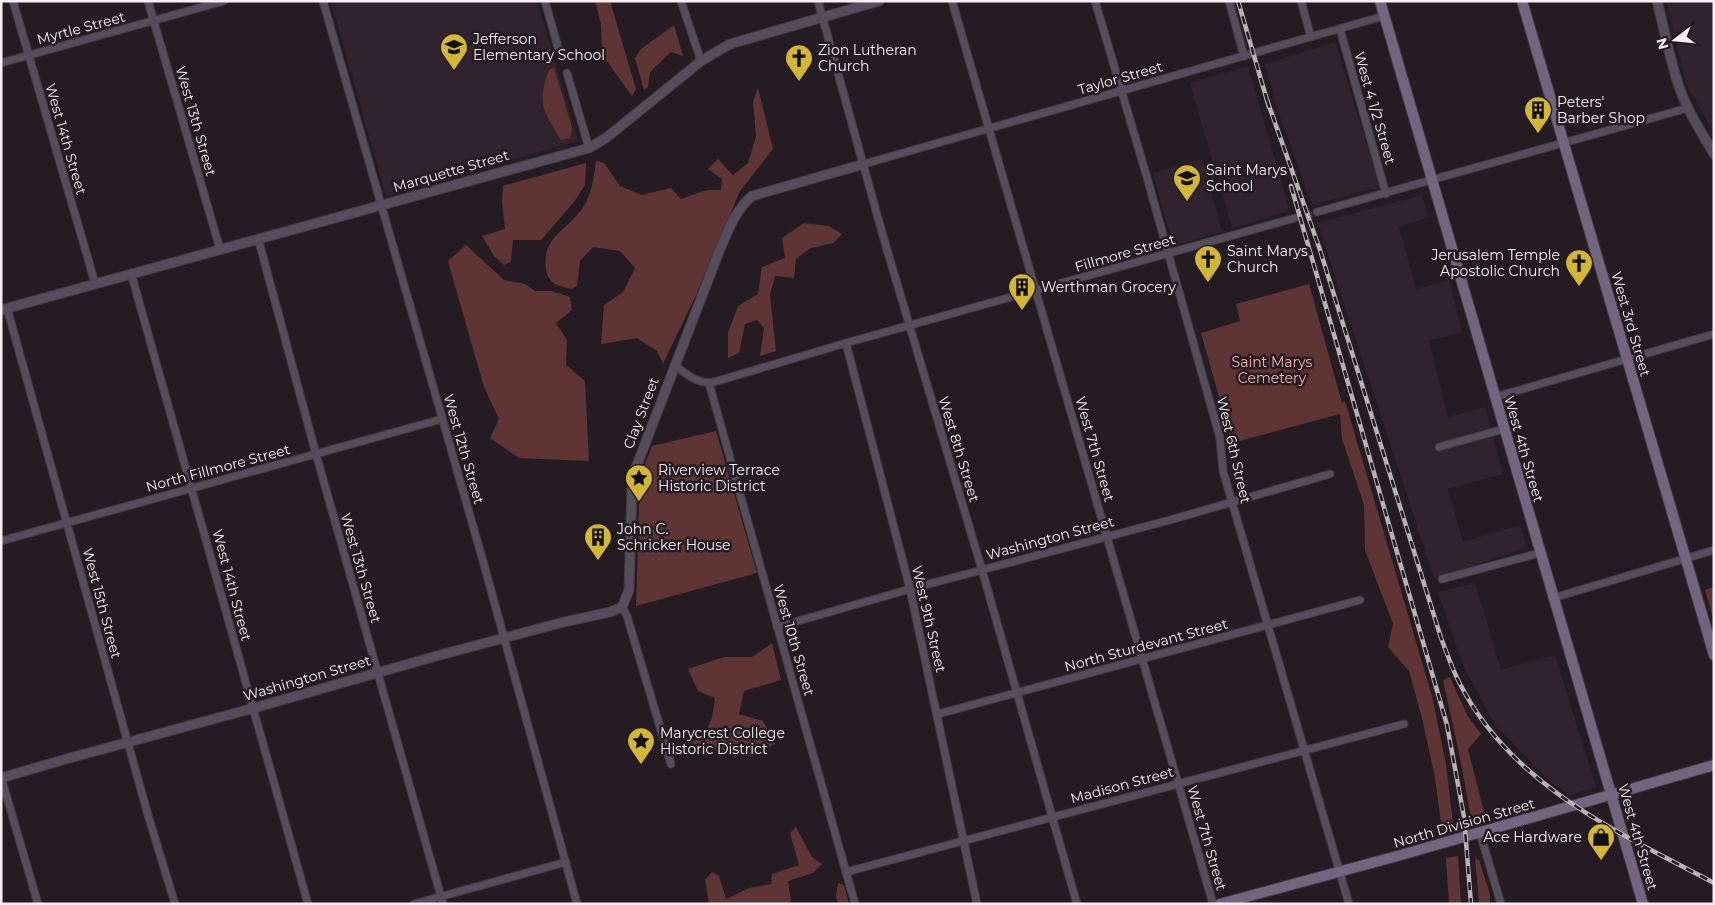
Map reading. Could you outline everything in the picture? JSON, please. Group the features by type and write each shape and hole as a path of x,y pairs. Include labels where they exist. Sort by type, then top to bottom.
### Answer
{"main road":[{"name":"West 4th Street","path":"1380,1 1643,904"},
{"name":"West 3rd Street","path":"1522,1 1714,655"},
{"name":"North Division Street","path":"1220,904 1480,833 1714,765"}],"street":[{"name":"West 14th Street","path":"13,1 95,283"},
{"name":"West 13th Street","path":"148,1 220,249"},
{"name":"Myrtle Street","path":"1,63 224,1"},
{"name":"West 12th Street","path":"324,1 577,904"},
{"path":"545,1 559,51"},
{"path":"681,1 701,62"},
{"name":"West 8th Street","path":"818,1 1077,904"},
{"name":"Marquette Street","path":"4,309 589,148 613,132 701,62 730,44 879,1"},
{"name":"West 7th Street","path":"952,1 1213,904"},
{"name":"West 6th Street","path":"1095,1 1220,438 1223,471 1349,904"},
{"path":"1229,1 1244,56"},
{"path":"1301,1 1311,37"},
{"path":"1657,1 1675,75 1688,108 1714,154"},
{"name":"Taylor Street","path":"864,164 1384,16"},
{"name":"West 4 1/2 Street","path":"1340,29 1386,194"},
{"path":"566,73 589,148"},
{"path":"1317,212 1688,108"},
{"name":"Clay Street","path":"622,607 629,590 632,489 635,470 720,249 737,214 752,196 864,164"},
{"name":"Fillmore Street","path":"846,343 1296,218"},
{"name":"West 13th Street","path":"258,238 316,454 442,900"},
{"name":"West 14th Street","path":"132,273 308,904"},
{"name":"West 15th Street","path":"4,309 175,904"},
{"path":"1495,397 1714,334"},
{"path":"674,365 698,381 709,383 846,343"},
{"name":"West 9th Street","path":"846,343 910,589 977,904"},
{"name":"West 10th Street","path":"709,383 855,904"},
{"name":"North Fillmore Street","path":"1,540 193,489 442,419"},
{"path":"1439,447 1504,429"},
{"name":"Washington Street","path":"777,626 1107,537 1330,474"},
{"path":"1553,598 1714,550"},
{"path":"1442,579 1540,553"},
{"name":"North Sturdevant Street","path":"938,714 1360,600"},
{"path":"622,607 627,616 671,764"},
{"name":"Washington Street","path":"1,778 378,672 503,638 610,612 622,607"},
{"name":"Madison Street","path":"846,872 1303,749 1404,724"},
{"path":"1,778 38,904"},
{"path":"1480,833 1501,904"},
{"path":"414,904 442,900 566,862"}],"shaded area":[{"name":"Jefferson Elementary School","path":"331,1 537,1 578,141 386,196"},
{"path":"1666,1 1714,1 1714,133 1686,83"},
{"path":"1335,42 1380,187 1312,205 1277,108 1265,64"},
{"path":"1248,66 1290,211 1232,228 1190,83"},
{"name":"Saint Marys School","path":"1202,159 1222,232 1173,246 1153,173"},
{"path":"1422,195 1428,217 1399,227 1416,289 1449,280 1462,332 1429,341 1448,417 1485,407 1503,474 1448,489 1463,542 1520,525 1527,548 1434,578 1318,223"},
{"path":"1475,583 1501,670 1555,655 1596,787 1570,795 1550,782 1496,726 1464,668 1438,592"}],"green space":[{"path":"595,1 610,1 636,89 632,96 602,54 601,24"},
{"path":"674,25 683,56 671,52 650,72 648,87 644,90 635,58 641,49"},
{"path":"554,68 572,127 570,138 561,140 546,114 543,99 543,91 549,70"},
{"path":"758,88 773,149 740,191 696,295 663,364 657,351 637,338 601,344 604,305 623,292 635,268 620,251 593,247 580,261 577,286 572,289 552,282 546,270 548,249 552,241 578,215 587,201 596,161 604,163 620,186 642,195 671,188 681,199 707,190 721,190 722,179 708,169 718,159 733,175 748,163 756,137 753,102"},
{"path":"586,163 585,185 574,202 541,240 513,240 511,262 504,265 494,256 482,236 505,229 502,202 503,186"},
{"path":"804,223 829,226 842,234 833,243 811,248 796,259 794,278 775,276 770,295 776,351 760,356 764,328 757,320 745,324 739,353 728,358 728,333 738,306 758,294 762,267 785,258 782,238"},
{"path":"466,245 504,280 525,284 535,291 551,291 570,297 572,310 556,323 567,340 566,365 585,381 589,461 519,458 490,438 499,419 484,387 448,261"},
{"name":"Saint Marys Cemetery","path":"1309,284 1342,403 1345,401 1432,696 1446,764 1453,824 1442,831 1435,778 1422,718 1409,671 1388,647 1393,624 1365,550 1364,505 1342,439 1340,414 1232,443 1201,333 1240,321 1236,304"},
{"path":"716,431 757,573 636,606 640,477 652,446"},
{"path":"1714,587 1714,621 1705,590"},
{"path":"772,643 781,680 744,691 739,714 763,721 775,744 752,757 689,744 704,735 712,718 715,698 698,691 688,669 724,657 752,657"},
{"path":"1450,677 1467,715 1481,734 1468,749 1485,816 1472,823 1443,680"},
{"path":"796,827 812,857 822,864 813,873 788,881 791,901 789,904 709,904 705,880 712,872 719,876 726,899 749,888 771,884 772,874 799,865 790,833"},
{"path":"1458,856 1461,904 1449,904 1446,858"},
{"path":"1475,858 1479,860 1490,894 1490,904 1479,904"},
{"path":"838,883 844,885 849,904 838,904 836,896"}],"tunnel":[{"path":"1295,218 1317,212"}],"railway":[{"path":"1238,1 1269,107"},
{"path":"1267,100 1320,250 1441,638 1460,684 1482,720 1508,751 1538,778 1570,803 1605,825 1714,883"},
{"path":"1291,186 1447,725 1464,817 1471,904"}],"place":[{"name":"Jefferson Elementary School","path":"454,71"},
{"name":"Zion Lutheran Church","path":"799,82"},
{"name":"Peters' Barber Shop","path":"1538,134"},
{"name":"Saint Marys School","path":"1187,202"},
{"name":"Saint Marys Church","path":"1208,283"},
{"name":"Jerusalem Temple Apostolic Church","path":"1579,287"},
{"name":"Werthman Grocery","path":"1022,311"},
{"name":"Riverview Terrace Historic District","path":"639,502"},
{"name":"John C. Schricker House","path":"598,561"},
{"name":"Marycrest College Historic District","path":"641,765"},
{"name":"Ace Hardware","path":"1601,861"}]}
